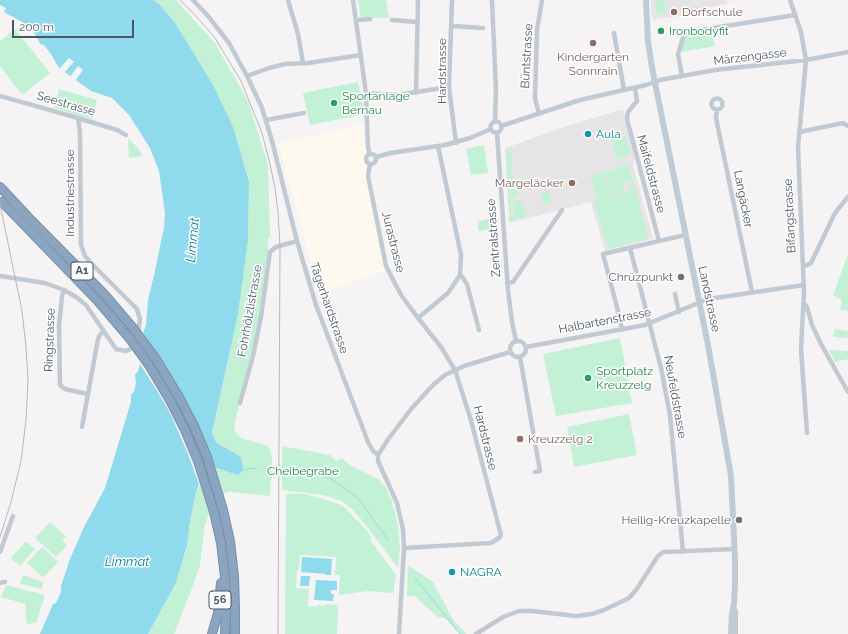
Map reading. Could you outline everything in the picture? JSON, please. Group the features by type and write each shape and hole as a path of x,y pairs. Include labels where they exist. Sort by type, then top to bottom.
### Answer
{"highway":[{"name":"A1","path":"0,187 24,214 104,294 133,328 159,364 179,397 196,431 211,470 224,515 232,553 235,597 234,634"},
{"name":"A1","path":"2,202 98,300 134,341 176,411 194,450 217,522 224,564 226,597 225,634"},
{"name":"56","path":"212,634 219,608 224,564"}],"main road":[{"name":"Landstrasse","path":"646,0 648,42 654,82 699,302 722,420 731,476 735,549 734,604 731,634"},
{"name":"Landstrasse","path":"734,604 736,614 735,634"}],"street":[{"name":"Tägerhardstrasse","path":"193,0 220,31 239,59 266,120 297,241 316,306 368,442 373,451 378,455 378,461 400,513 404,548 399,634"},
{"path":"288,0 298,34 303,63"},
{"path":"354,0 366,93 368,148 370,154 373,154 376,157 391,153 456,143 491,130 497,133 500,131 502,126 539,113 580,100 635,88 654,82"},
{"path":"416,93 418,0"},
{"name":"Hardstrasse","path":"452,0 450,87 456,143"},
{"path":"491,130 491,125 495,122 496,90 492,0"},
{"name":"Büntstrasse","path":"539,113 534,99 537,30 542,0"},
{"name":"Bifangstrasse","path":"790,0 804,44 806,60 799,132 798,164 804,285 801,349 807,433"},
{"path":"682,76 678,54 683,38 688,32 795,15"},
{"path":"357,20 370,19"},
{"path":"392,20 417,22"},
{"path":"452,26 483,28"},
{"path":"614,32 624,90"},
{"name":"Märzengasse","path":"654,82 715,70 806,60 848,52"},
{"path":"247,76 276,66 361,54"},
{"path":"366,93 397,95 450,87"},
{"name":"Maifeldstrasse","path":"635,88 637,101 628,112 627,118 659,241"},
{"name":"Seestrasse","path":"0,96 117,130 126,135"},
{"name":"Langäcker","path":"717,110 716,118 752,292"},
{"path":"266,120 304,113"},
{"name":"Industriestrasse","path":"78,118 80,132 81,245 85,256 90,262 137,309 140,319 134,341"},
{"path":"495,122 502,126"},
{"path":"799,132 843,123 848,126"},
{"name":"Zentralstrasse","path":"497,133 507,282 516,341"},
{"path":"418,318 448,293 460,275 461,255 438,146"},
{"path":"370,154 366,159 370,164 375,163 376,157"},
{"name":"Jurastrasse","path":"370,164 368,176 386,266 400,294 418,318"},
{"path":"803,266 811,263 835,213 848,197"},
{"path":"507,282 513,282 515,280 562,210"},
{"path":"622,330 603,254 685,235"},
{"name":"Fohrhölzlistrasse","path":"240,403 258,332 270,252 273,248 297,241"},
{"name":"Neufeldstrasse","path":"630,248 662,368 670,415 683,552"},
{"path":"460,275 467,284 479,330"},
{"path":"0,276 45,283 64,290 76,296 86,305 113,346 119,350 128,350 134,341"},
{"name":"Halbartenstrasse","path":"526,347 650,324 708,299 804,285"},
{"name":"Ringstrasse","path":"64,290 59,322 60,385 65,389 88,394"},
{"path":"675,294 679,312"},
{"path":"804,304 807,307 812,325 821,344 848,392"},
{"name":"Hardstrasse","path":"404,548 491,543 501,535 470,417 455,370 451,361 418,318"},
{"path":"82,427 99,336 104,331"},
{"path":"516,341 521,342 526,347 525,352 520,357 514,356 510,352 510,345 516,341"},
{"path":"378,455 403,418 419,399 447,374 510,352"},
{"path":"520,357 540,471 535,472"},
{"path":"0,552 13,516"},
{"path":"476,634 503,617 519,611 537,611 576,616 592,614 604,610 629,598 636,590 645,574 663,552 735,549"}],"shaded area":[{"name":"Dorfschule","path":"651,0 727,0 728,4 698,9 695,14 653,20 651,14"},
{"name":"Margeläcker","path":"623,109 635,158 633,165 653,239 605,251 591,202 509,223 505,148 564,127"},
{"path":"363,124 385,271 320,294 278,144"}],"green space":[{"path":"153,0 176,0 215,43 248,101 268,165 270,238 268,238 268,256 265,282 257,331 234,430 244,439 266,445 269,448 272,457 270,496 227,492 216,497 205,524 200,565 174,634 148,634 176,583 187,545 196,492 204,468 241,457 217,443 212,433 238,314 248,241 249,182 158,3"},
{"path":"358,0 386,0 389,18 361,18"},
{"path":"655,0 664,0 666,13 657,15"},
{"path":"15,29 50,73 22,95 0,66 0,41"},
{"path":"711,30 715,46 681,52 683,43 689,34"},
{"name":"Sportanlage Bernau","path":"358,82 365,114 310,125 303,93"},
{"path":"59,89 97,100 92,119 54,108"},
{"path":"625,136 630,155 617,159 611,139"},
{"path":"128,138 138,148 143,156 129,158"},
{"path":"484,145 488,173 471,175 466,149"},
{"path":"512,152 511,172 518,197 510,199 513,220 510,221 506,154"},
{"path":"629,165 648,238 608,249 594,200 632,190 630,181 608,187 603,172"},
{"path":"602,172 609,195 597,199 590,176"},
{"path":"622,184 624,191 610,195 607,188"},
{"path":"548,191 552,203 544,205 541,193"},
{"path":"520,200 528,216 514,220 513,202"},
{"path":"492,218 494,229 478,231 478,221"},
{"path":"848,254 848,311 840,310 842,300 833,295"},
{"path":"835,329 848,331 848,338 833,337"},
{"name":"Sportplatz Kreuzzelg","path":"620,338 632,403 556,416 543,354"},
{"path":"829,350 848,351 848,359 835,362"},
{"name":"Sportplatz Kreuzzelg","path":"629,414 637,455 574,467 567,427"},
{"name":"Cheibegrabe","path":"282,446 330,455 336,461 342,458 350,465 380,480 382,485 384,484 391,499 398,524 400,549 398,568 361,519 351,508 341,501 324,495 282,490"},
{"path":"286,494 304,494 339,504 344,507 367,531 372,538 370,540 396,575 393,593 368,591 339,595 340,575 335,575 336,557 300,555 296,588 309,589 308,606 326,606 326,604 338,605 337,634 285,634"},
{"path":"50,522 66,537 62,541 67,545 56,557 35,538"},
{"path":"26,541 35,549 20,566 11,558"},
{"path":"42,547 58,562 43,578 27,563"},
{"path":"408,565 433,582 452,618 466,634 460,634 445,618 438,617 414,596 407,596"},
{"path":"23,575 43,582 42,589 20,584"},
{"path":"6,585 45,595 36,623 27,624 25,610 26,604 1,597"}],"water":[{"name":"Limmat","path":"0,0 153,0 158,3 175,23 213,85 233,127 249,182 248,241 238,314 212,433 217,443 241,457 243,470 238,475 210,466 204,469 196,492 187,545 176,583 148,634 40,634 53,604 56,603 61,592 61,586 70,559 83,529 105,488 131,402 131,394 134,392 136,383 135,375 140,364 139,358 143,333 146,325 148,300 164,227 165,213 159,171 150,148 129,115 112,98 91,91 59,68 51,54 43,44 41,45 31,27 4,12 6,8 0,5"},
{"path":"302,557 332,559 331,575 301,572"},
{"path":"301,576 310,576 309,586 300,586"},
{"path":"316,580 337,581 337,590 331,590 331,594 334,594 333,601 314,600"}],"pier":[{"path":"69,58 74,62 64,73 59,69"},
{"path":"78,66 83,70 75,81 70,77"},
{"path":"142,331 164,363 185,399 216,468 205,470 200,487 171,415 137,359"}],"waterway":[{"path":"243,470 256,468"},
{"path":"300,471 330,478 358,498 388,540"},
{"path":"415,578 460,634"}],"railway":[{"path":"180,0 215,38 241,81 262,133 275,188 280,246 278,634"},
{"path":"0,204 22,311 28,380 26,420 21,461 11,502 0,537"}],"place":[{"name":"Dorfschule","path":"674,12"},
{"name":"Ironbodyfit","path":"661,31"},
{"name":"Kindergarten Sonnrain","path":"593,43"},
{"name":"Sportanlage Bernau","path":"334,103"},
{"name":"Aula","path":"588,134"},
{"name":"Margeläcker","path":"572,183"},
{"name":"Chrüzpunkt","path":"681,277"},
{"name":"Sportplatz Kreuzzelg","path":"588,378"},
{"name":"Kreuzzelg 2","path":"520,439"},
{"name":"Heilig-Kreuzkapelle","path":"739,520"},
{"name":"NAGRA","path":"452,572"}]}
